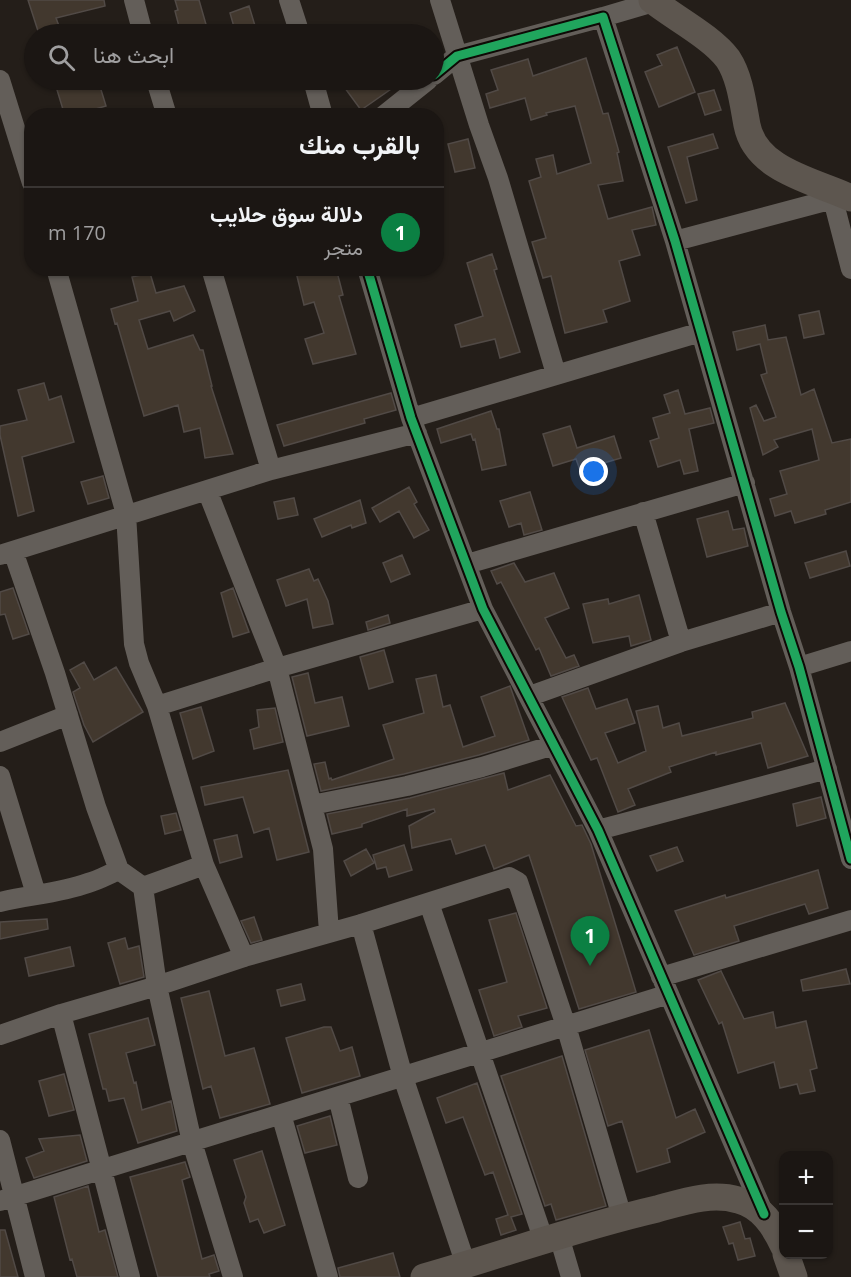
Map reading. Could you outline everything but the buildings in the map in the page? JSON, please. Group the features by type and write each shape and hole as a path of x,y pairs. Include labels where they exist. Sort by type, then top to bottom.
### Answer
{"street":[{"path":"134,0 140,24"},
{"path":"289,0 297,24"},
{"path":"440,0 498,178 556,374"},
{"path":"444,67 457,56 653,1 710,42 728,59 736,78 749,133 761,154 803,179 838,195"},
{"path":"603,16 675,241 781,612 799,667 851,859"},
{"path":"0,80 24,159"},
{"path":"159,90 165,108"},
{"path":"316,90 320,108"},
{"path":"393,108 416,90"},
{"path":"675,241 838,195"},
{"path":"838,195 851,269"},
{"path":"58,276 126,514 134,644 139,663 157,706 204,865 244,957"},
{"path":"213,276 271,471"},
{"path":"369,276 414,425 483,609 598,830 764,1214"},
{"path":"234,1277 192,1142 158,986 143,887 119,870 96,807 68,715 7,553 414,425 556,374 701,332"},
{"path":"467,564 745,483"},
{"path":"207,490 277,668 323,849 329,932"},
{"path":"643,512 681,642"},
{"path":"157,706 277,668 483,609"},
{"path":"530,696 681,642 781,612"},
{"path":"799,667 851,651"},
{"path":"0,742 68,715"},
{"path":"312,805 407,786 482,767 554,745"},
{"path":"598,830 827,769"},
{"path":"0,776 36,894"},
{"path":"143,887 204,865"},
{"path":"0,902 56,892 89,883 119,870"},
{"path":"0,1035 244,957 361,924 509,877 518,882 566,1026 622,1217"},
{"path":"429,903 480,1053 551,1238 571,1277"},
{"path":"7,1200 566,1026 665,985 851,920"},
{"path":"361,924 403,1077 466,1265"},
{"path":"61,1014 130,1277"},
{"path":"338,1097 358,1178"},
{"path":"281,1114 327,1277"},
{"path":"0,1140 7,1200 35,1277"},
{"path":"424,1277 622,1217 700,1199 720,1197 749,1203 773,1224 779,1238"},
{"path":"788,1259 794,1277"}],"cycle path":[{"path":"444,67 457,56 603,17 675,241 781,612 799,667 851,859"},
{"path":"369,276 411,418 483,609 598,830 764,1214"}],"place":[{"name":"دلالة سوق حلايب","path":"590,966"}]}
